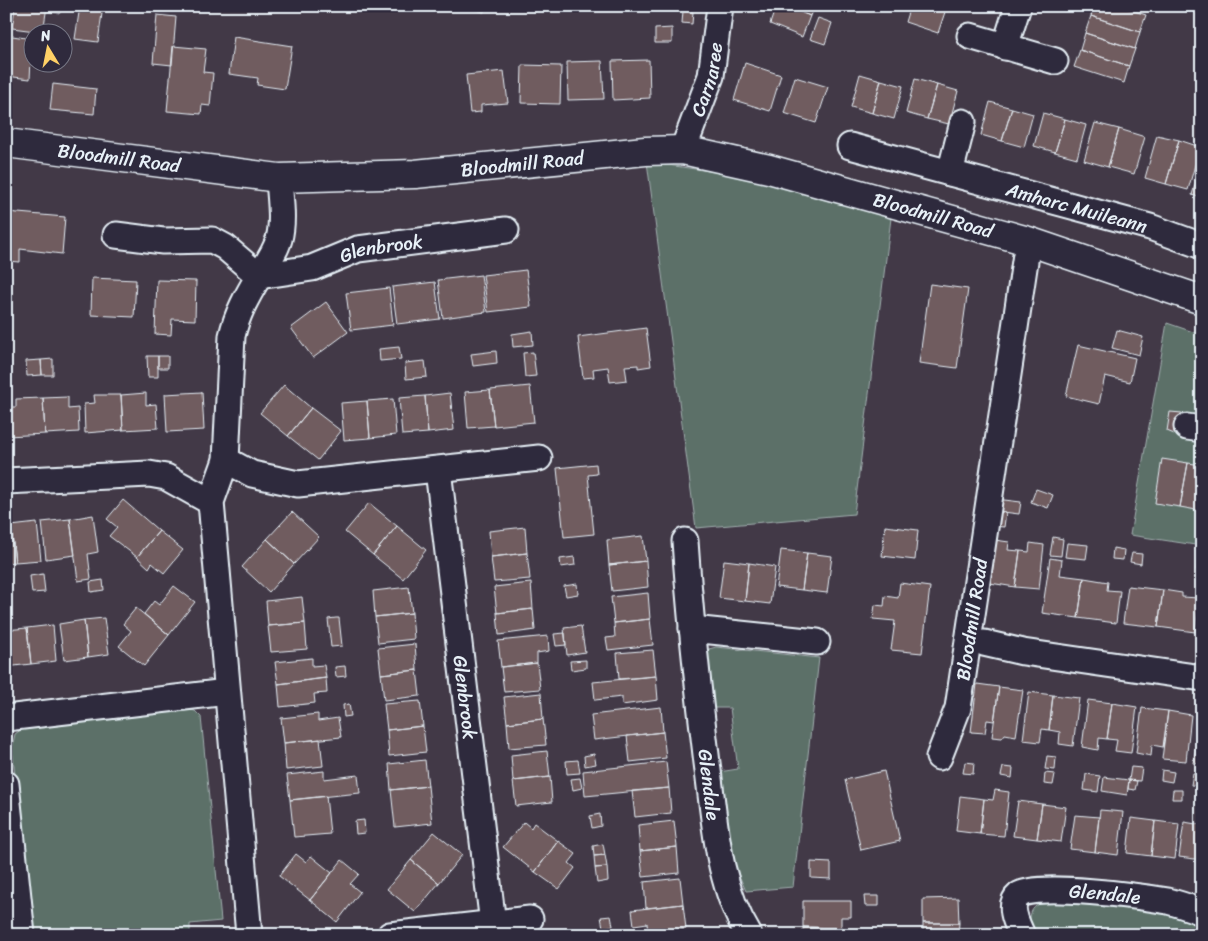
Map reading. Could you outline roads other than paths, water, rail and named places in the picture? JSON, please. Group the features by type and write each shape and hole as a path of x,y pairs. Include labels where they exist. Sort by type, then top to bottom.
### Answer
{"street":[{"name":"Carnaree","path":"684,150 710,76 720,6"},
{"path":"1005,46 1018,6"},
{"path":"970,36 1055,61"},
{"path":"950,173 963,122"},
{"name":"Bloodmill Road","path":"6,143 279,178 415,174 645,151 684,150 769,169 1028,241 1202,300"},
{"name":"Amharc Muileann","path":"850,146 1150,227 1202,246"},
{"path":"249,935 211,502 226,460 232,336 236,317 273,254 279,239 281,219 279,178"},
{"name":"Glenbrook","path":"259,276 312,268 358,249 506,230"},
{"path":"116,235 163,241 212,240 225,247 259,276"},
{"name":"Bloodmill Road","path":"939,757 958,708 1028,241"},
{"path":"226,460 252,474 298,484 539,458"},
{"name":"Glenbrook","path":"438,470 493,924"},
{"path":"6,481 149,474 178,482 211,502"},
{"name":"Glendale","path":"685,541 692,629 716,835 735,909 749,935"},
{"path":"692,629 816,642"},
{"path":"984,643 1023,652 1202,678"},
{"path":"6,718 227,692"},
{"path":"6,784 22,935"},
{"name":"Glendale","path":"1022,935 1014,916 1014,904 1019,896 1036,890 1086,892 1161,900 1202,912"},
{"path":"390,935 530,919"}]}
